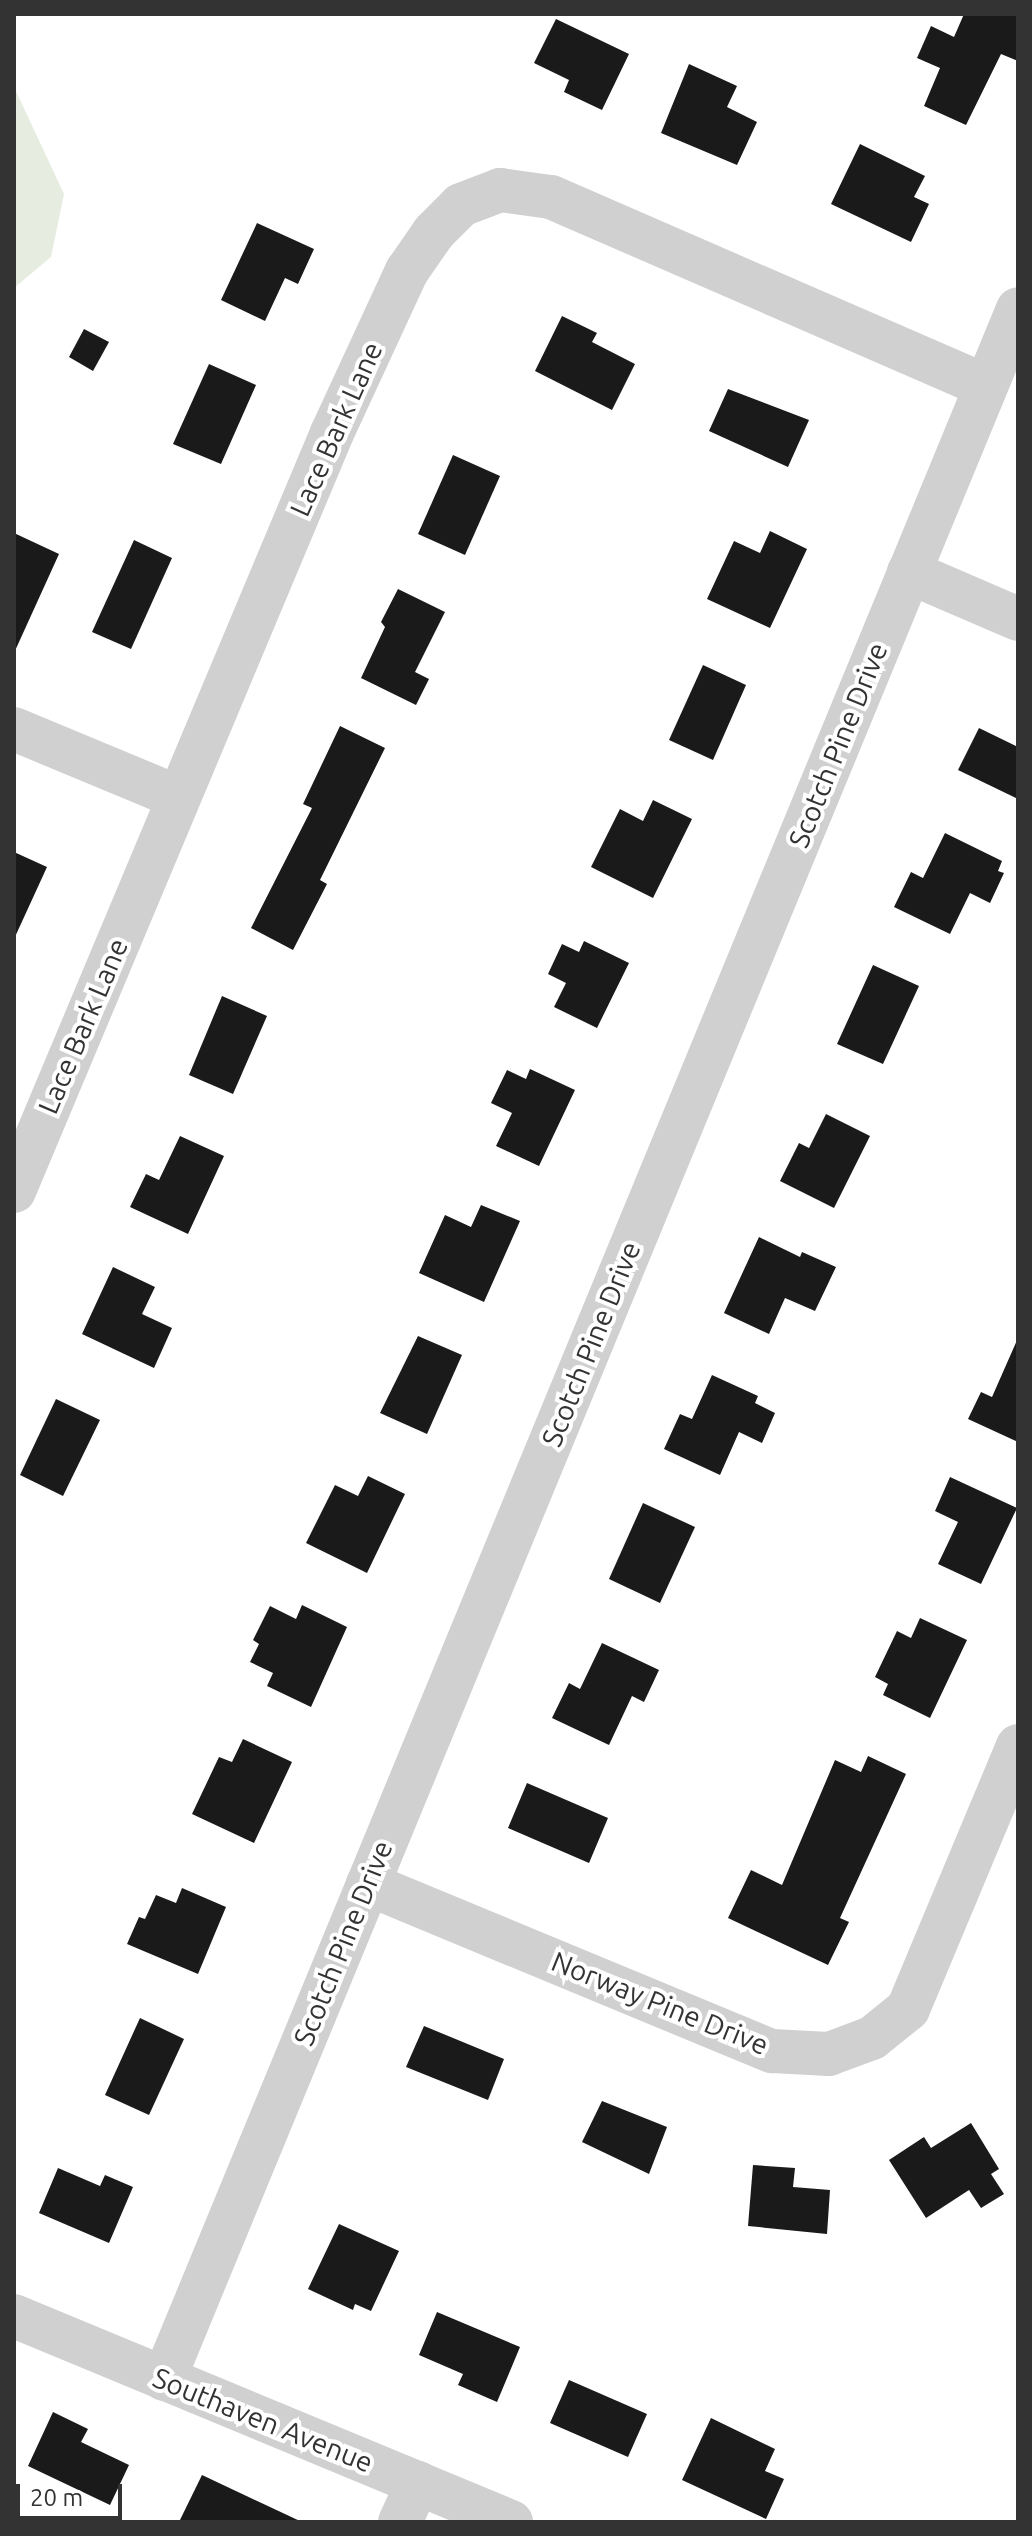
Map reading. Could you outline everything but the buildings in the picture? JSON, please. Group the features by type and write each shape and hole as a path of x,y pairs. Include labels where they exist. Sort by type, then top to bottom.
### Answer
{"street":[{"name":"Lace Bark Lane","path":"14,1191 332,433 407,271 434,232 461,205 500,190 551,197 986,386"},
{"name":"Scotch Pine Drive","path":"164,2379 1018,309"},
{"path":"909,572 1018,619"},
{"path":"14,729 177,797"},
{"name":"Norway Pine Drive","path":"368,1884 772,2051 829,2054 872,2038 908,2009 1018,1746"},
{"name":"Southaven Avenue","path":"14,2316 164,2379 409,2503 511,2522"}],"shaded area":[{"path":"14,87 64,194 51,257 14,288"}]}
